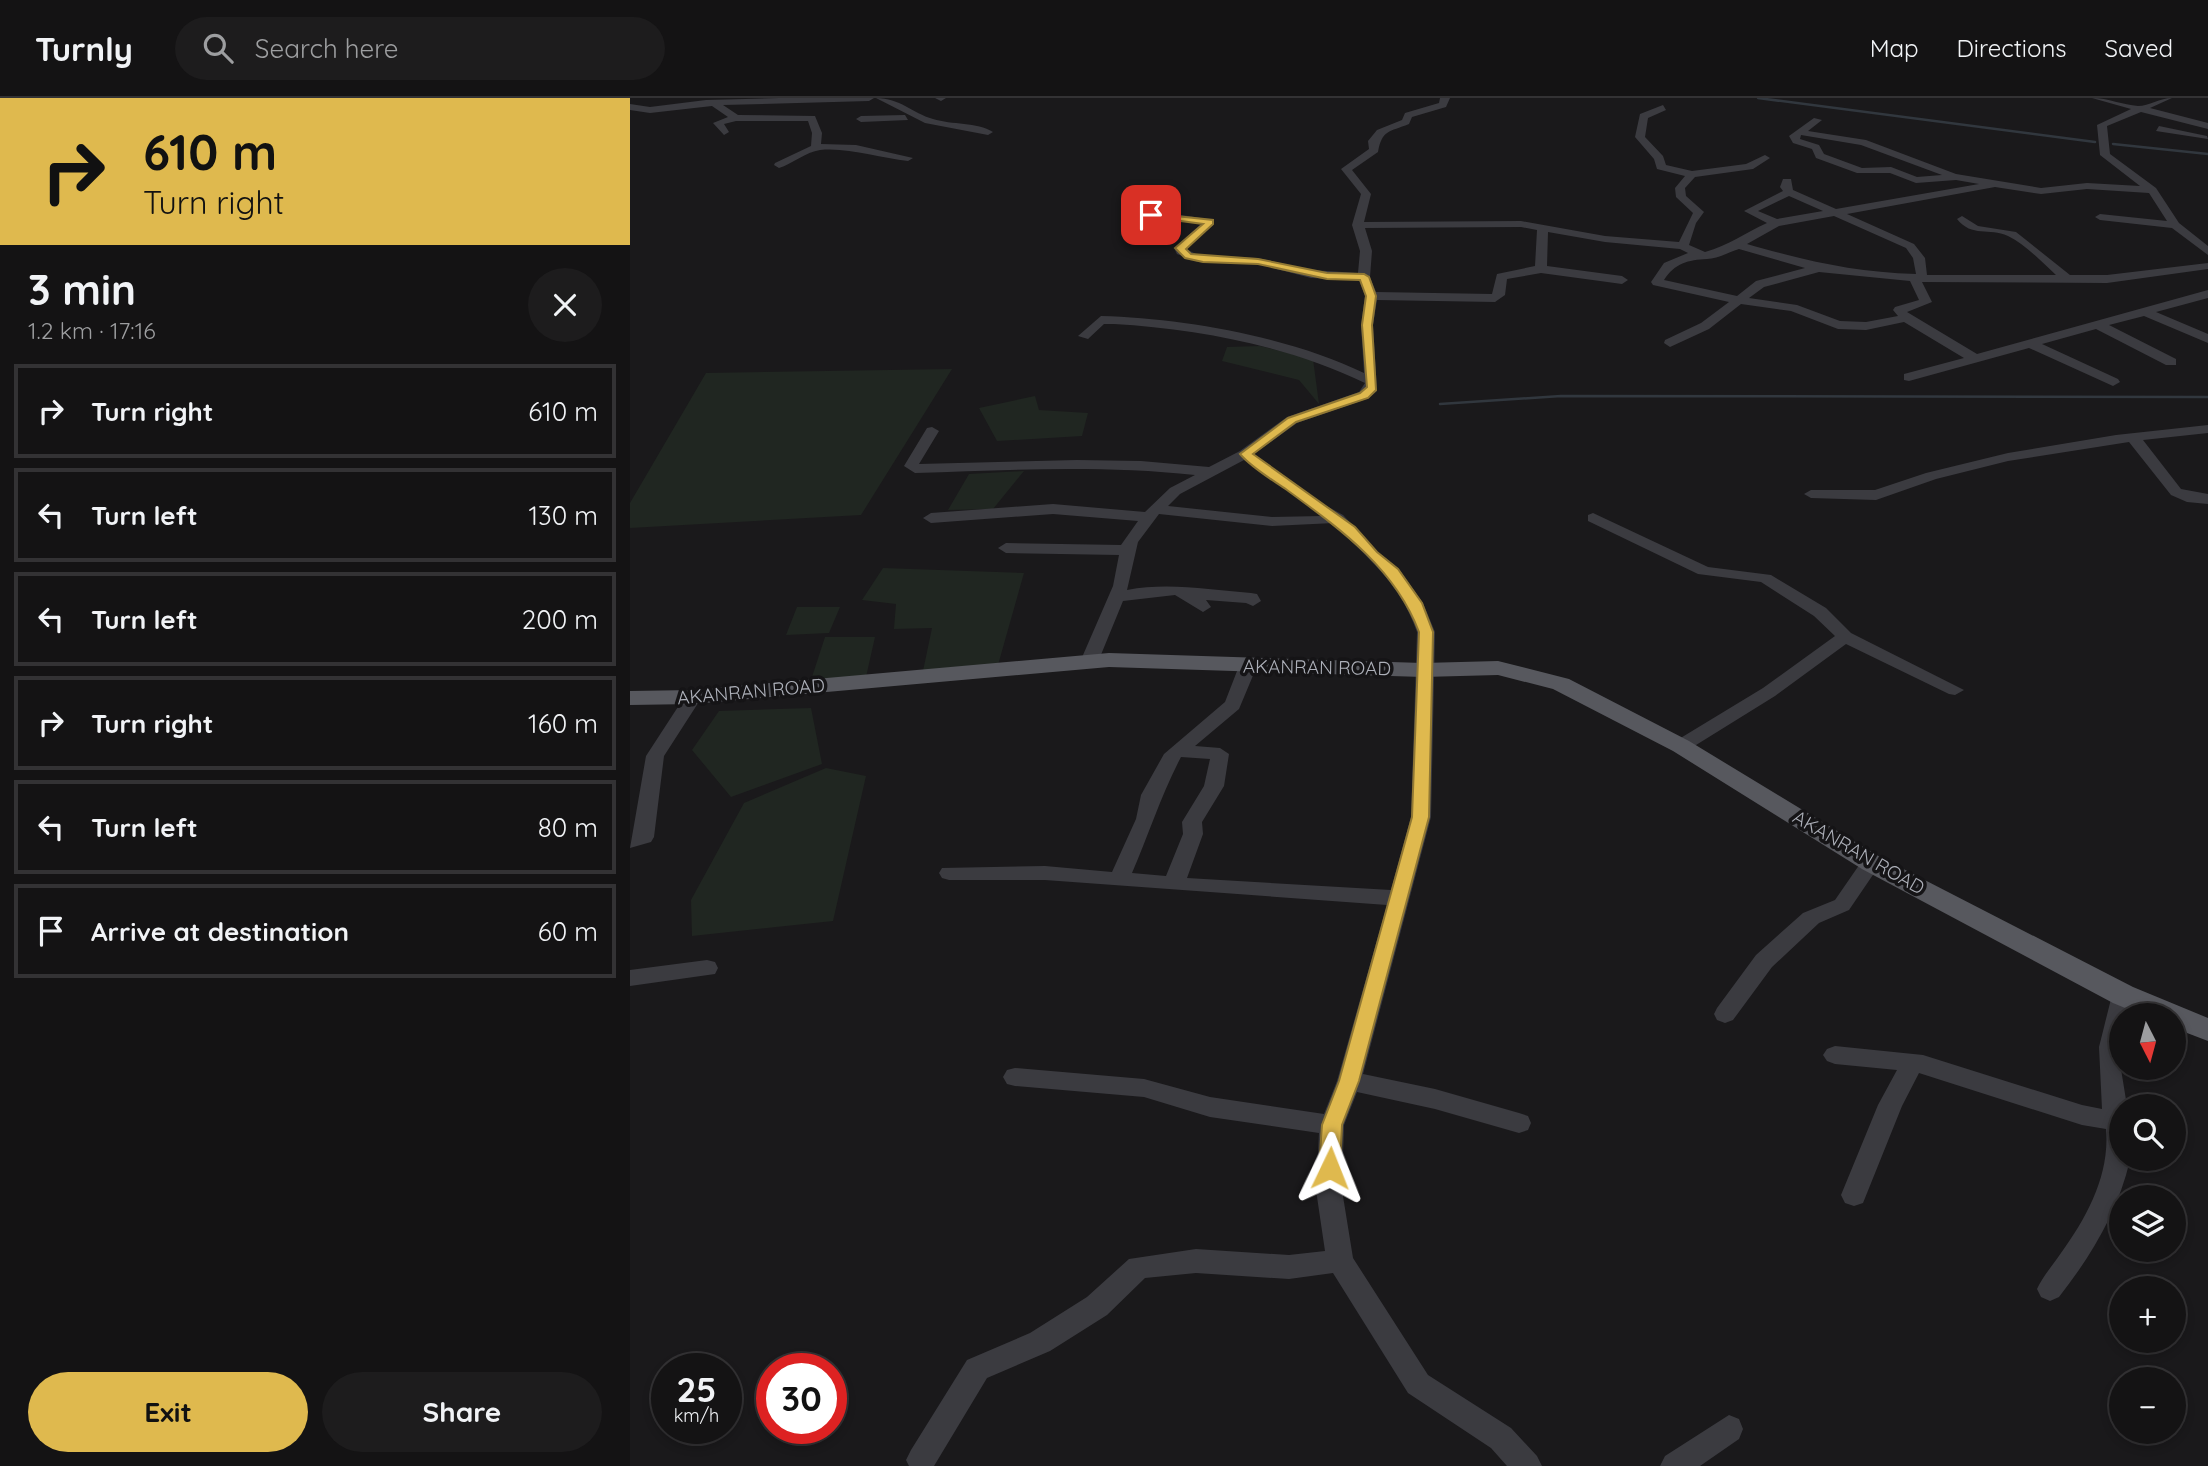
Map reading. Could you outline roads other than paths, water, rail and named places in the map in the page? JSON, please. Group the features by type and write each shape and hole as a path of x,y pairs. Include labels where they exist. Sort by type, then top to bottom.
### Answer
{"main road":[{"name":"AKANRAN ROAD","path":"630,698 693,696 1089,662 1423,670 1497,668 1561,684 1681,746 1871,863 2142,1003"},
{"name":"AKANRAN ROAD","path":"2186,1021 2208,1030"}],"street":[{"path":"630,107 650,110 714,103 869,98"},
{"path":"881,98 928,121 988,132"},
{"path":"1089,662 1116,597 1130,542 1151,513 1175,491 1245,454 1292,420 1364,395 1372,388 1367,325 1371,296 1364,277 1366,251 1358,225 1366,194 1346,169 1374,150 1373,141 1380,132 1401,125 1408,116 1443,105 1445,98"},
{"path":"2097,98 2208,126"},
{"path":"2167,98 2102,125 2102,148 2112,161 2152,190 2175,225 2208,252"},
{"path":"714,103 736,118"},
{"path":"1663,108 1643,117 1642,142 1654,151 1661,167 1692,174 1749,167 1765,158"},
{"path":"891,126 918,114"},
{"path":"724,132 718,123 736,118 812,118 817,133 816,147"},
{"path":"860,119 905,118"},
{"path":"757,119 773,131"},
{"path":"1817,120 1794,136 1796,141 1819,149 1819,156 1861,171 1891,170 1916,180 1956,177"},
{"path":"2159,129 2208,139"},
{"path":"1800,132 1863,142 1956,177 2041,191 2081,186 2152,190"},
{"path":"779,165 797,162 816,147 856,148 866,153 908,158"},
{"path":"1683,246 1691,222 1699,212 1681,197 1680,188 1692,174"},
{"path":"1906,318 1853,327 1838,325 1793,308 1738,300 1657,282 1668,265 1697,254 1710,255 1739,245 1752,234 1776,223 1840,214 1999,184"},
{"path":"1776,223 1749,211 1788,186 1840,214 1910,246 1919,258 1918,278 1927,299 1899,310 1906,318 1976,359"},
{"path":"1165,195 1148,208 1151,215 1210,222 1180,248 1188,256 1258,261 1327,276 1364,277"},
{"path":"2099,217 2175,225"},
{"path":"1962,219 1968,226 1979,231 2011,233 2034,249 2067,279"},
{"path":"1358,225 1521,224 1543,230 1683,246 1697,254"},
{"path":"1541,269 1543,230"},
{"path":"1739,245 1817,268 1851,274 1918,278 2107,279 2208,266"},
{"path":"1670,342 1705,326 1760,284 1817,268"},
{"path":"1371,296 1495,298 1499,295 1501,276 1541,269 1622,280"},
{"path":"1909,377 2208,293"},
{"path":"2143,310 2208,340"},
{"path":"1084,337 1101,320 1190,330 1283,345 1341,365 1371,381"},
{"path":"2096,324 2171,362"},
{"path":"2032,344 2113,382"},
{"path":"1811,494 1876,495 1931,476 2008,457 2133,437 2208,429"},
{"path":"932,431 911,467 915,470 1077,464 1142,465 1211,472"},
{"path":"2133,437 2176,492 2187,498 2208,499"},
{"path":"1245,454 1309,502 1338,518 1372,555 1393,572 1415,603 1426,632 1420,817 1349,1081 1332,1125 1329,1190 1340,1261 1418,1384 1502,1438 1527,1466"},
{"path":"931,518 1053,509 1285,522 1338,518"},
{"path":"1593,518 1704,571 1765,578 1820,612 1845,637 1955,690"},
{"path":"1006,548 1128,550"},
{"path":"1116,597 1182,589 1199,601 1251,598 1253,601"},
{"path":"1681,746 1769,692 1845,637"},
{"path":"1119,879 1146,819 1151,795 1177,750 1233,705 1248,666"},
{"path":"630,841 644,837 656,756 693,696"},
{"path":"1172,884 1181,870 1193,834 1192,822 1214,786 1220,754 1177,750"},
{"path":"1725,1014 1764,961 1811,918 1842,905 1871,863"},
{"path":"949,873 1045,873 1398,898"},
{"path":"630,978 707,968"},
{"path":"2113,1094 2110,1078 2111,1030 2123,995"},
{"path":"1835,1055 1923,1064 2082,1115 2106,1119 2109,1117"},
{"path":"1854,1195 1889,1105 1912,1064"},
{"path":"1015,1077 1144,1088 1210,1107 1332,1125"},
{"path":"1349,1081 1435,1099 1520,1123"},
{"path":"2050,1289 2076,1257 2114,1171"},
{"path":"921,1460 977,1369 1040,1342 1097,1306 1138,1266 1196,1261 1289,1267 1340,1261"},
{"path":"1675,1466 1730,1429"}],"waterway":[{"path":"1758,98 2095,142"},
{"path":"2113,144 2208,154"},
{"path":"1440,404 1561,396 2208,397"}]}
